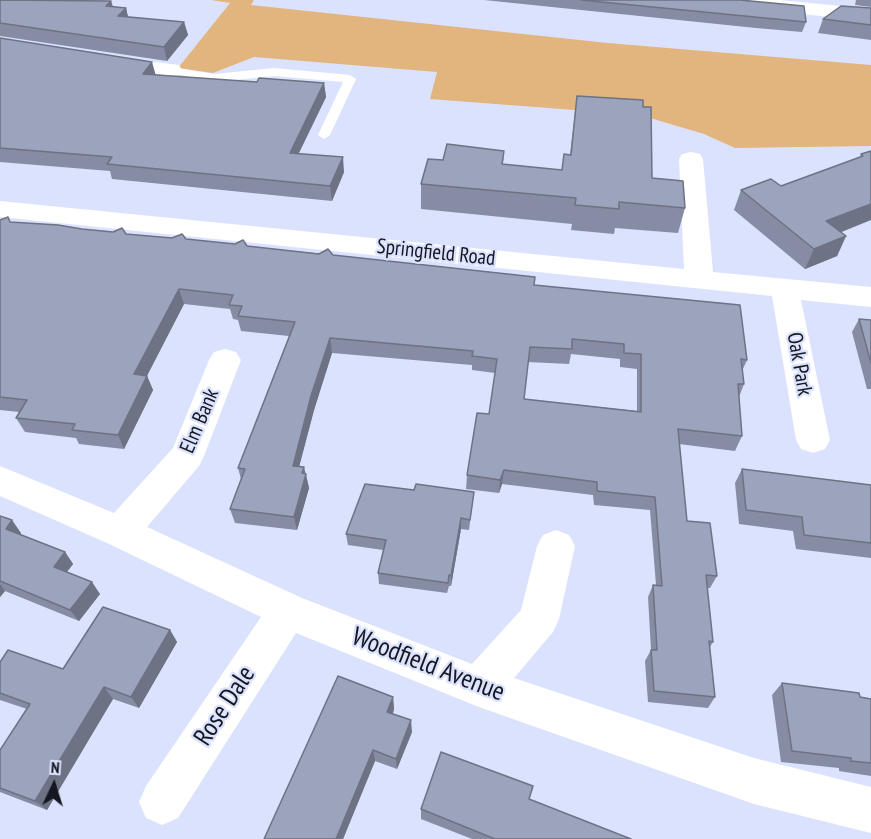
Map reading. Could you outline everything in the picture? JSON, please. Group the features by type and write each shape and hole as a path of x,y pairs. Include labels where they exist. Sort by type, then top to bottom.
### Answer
{"street":[{"path":"721,0 871,15"},
{"path":"83,58 171,70"},
{"path":"691,159 699,279"},
{"name":"Springfield Road","path":"0,209 871,297"},
{"name":"Oak Park","path":"785,289 813,440"},
{"name":"Elm Bank","path":"120,532 187,456 225,360"},
{"name":"Woodfield Avenue","path":"0,480 120,532 288,611 478,687 754,781 871,810"},
{"path":"478,687 539,620 556,546"},
{"name":"Rose Dale","path":"162,802 288,611"}],"lane":[{"path":"171,70 214,78 274,72 350,79 324,135"}],"shaded area":[{"path":"211,0 254,0 251,5 608,43 871,65 871,146 735,148 704,134 640,115 430,99 437,72 254,57 213,73 178,68 230,3"}],"building":[{"path":"0,0 111,1 106,6 126,8 118,16 184,22 164,47 0,23"},
{"path":"581,0 740,0 804,6 806,22"},
{"path":"841,6 871,8 871,25 823,19"},
{"path":"0,38 152,62 143,74 257,82 259,78 324,83 290,153 343,157 330,186 107,164 112,157 0,148"},
{"path":"577,96 643,100 643,107 651,107 652,178 683,181 685,208 619,202 619,209 575,205 576,198 421,184 428,159 443,160 447,144 504,151 502,164 562,170 564,154 571,155"},
{"path":"871,151 871,204 826,221 846,236 814,249 741,190 771,179 781,186"},
{"path":"8,217 10,222 113,232 122,228 126,234 172,238 182,234 186,239 235,244 243,240 247,246 319,254 328,249 333,255 535,277 534,285 740,305 747,360 741,359 744,384 738,384 742,436 678,429 687,521 710,523 717,576 706,575 713,642 709,641 715,697 654,691 651,650 657,650 653,585 662,586 655,497 597,491 597,482 504,470 500,480 467,475 477,413 489,414 497,359 472,356 473,351 330,338 311,396 293,466 304,467 302,473 306,474 294,517 230,509 245,469 238,468 295,322 238,316 242,306 229,305 233,295 179,289 134,374 147,376 118,435 72,430 75,424 16,418 27,400 0,397 0,220","holes":["572,339 624,344 624,353 641,354 641,412 524,399 530,347 572,349"]},
{"path":"859,319 871,320 871,363"},
{"path":"742,469 871,485 871,543 804,535 802,517 746,510"},
{"path":"365,484 414,490 416,484 474,492 470,520 461,518 448,583 378,573 386,540 346,534"},
{"path":"0,516 12,520 6,529 65,552 54,567 92,582 70,610 0,581"},
{"path":"103,607 170,630 131,697 104,687 35,801 0,788 0,750 30,704 0,693 0,662 8,650 63,669"},
{"path":"338,676 393,697 387,712 411,720 396,759 373,750 336,839 264,839"},
{"path":"782,683 859,693 860,697 871,699 871,763 851,761 851,758 792,751"},
{"path":"441,752 533,786 529,799 631,839 495,839 421,809"}]}
